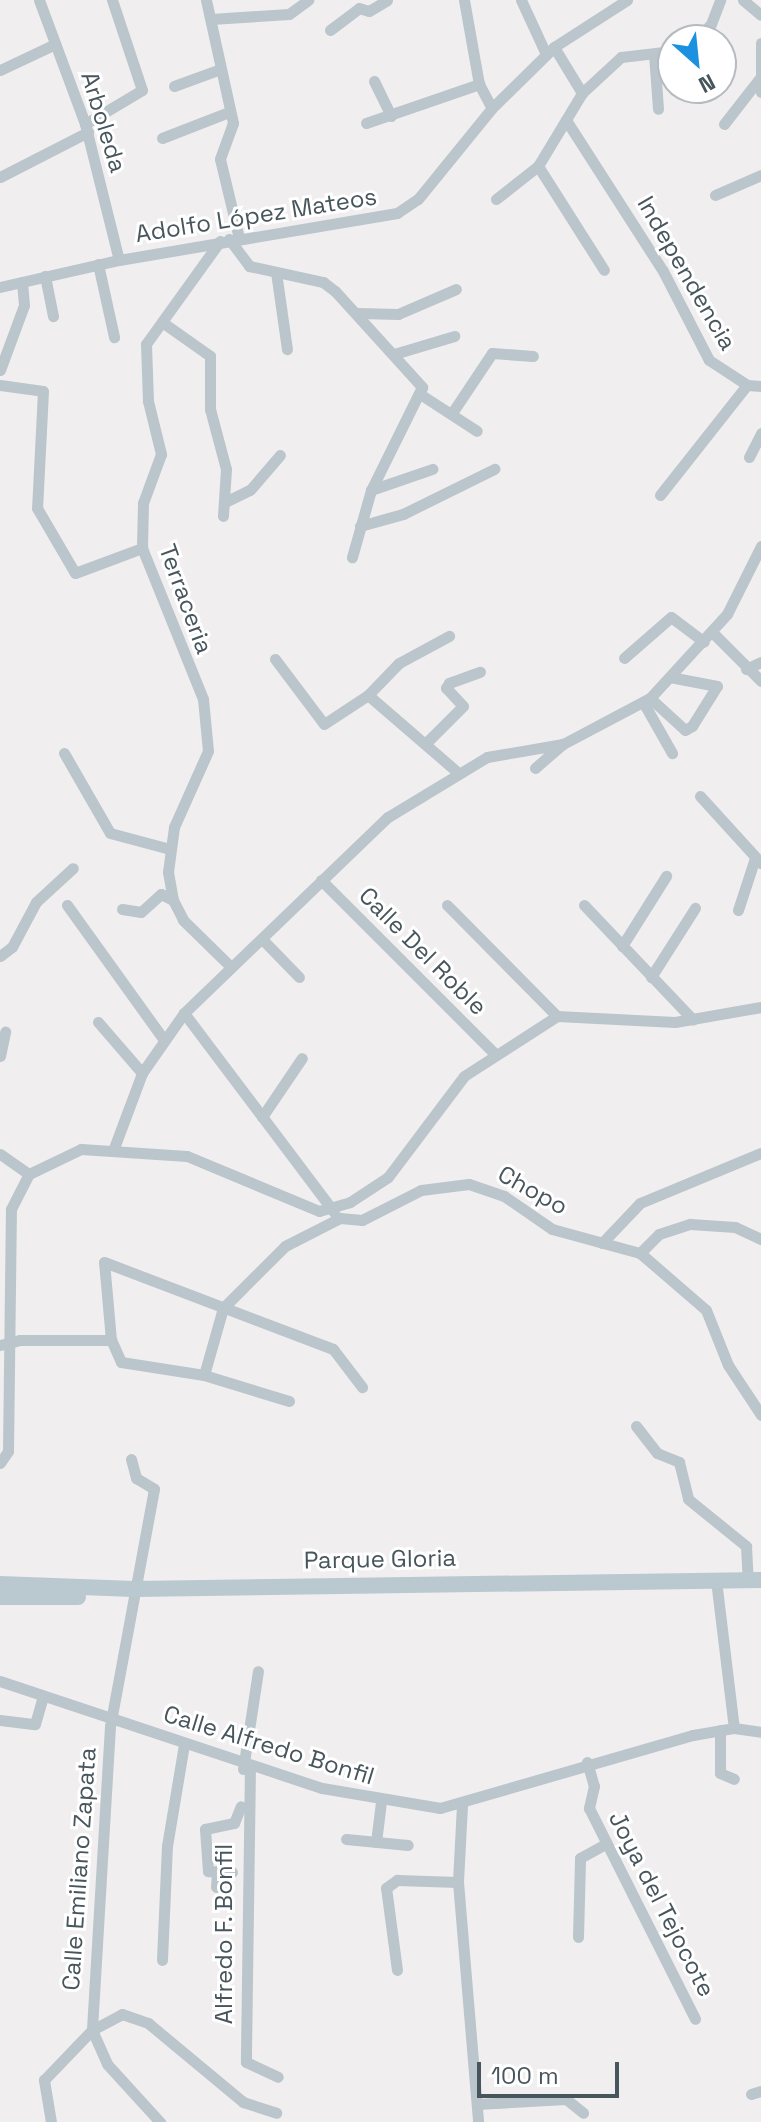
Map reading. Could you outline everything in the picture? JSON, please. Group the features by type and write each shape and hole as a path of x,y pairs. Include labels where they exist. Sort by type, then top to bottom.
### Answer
{"main road":[{"name":"Parque Gloria","path":"7,1591 133,1593 423,1586 757,1584"}],"street":[{"name":"Arboleda","path":"39,0 86,128 119,260"},
{"path":"0,177 86,128 142,90 112,0"},
{"path":"206,0 218,70 233,130 220,159 229,239 249,266 323,282 358,313 394,354 423,396 477,431"},
{"path":"211,19 289,14 308,0"},
{"path":"330,30 359,8 387,0"},
{"path":"464,0 479,84 492,108"},
{"name":"Adolfo López Mateos","path":"0,287 98,264 229,239 397,213 435,180 492,108 550,51 627,0"},
{"path":"711,24 720,0"},
{"path":"746,1 761,15"},
{"path":"526,2 550,51 582,93"},
{"path":"761,43 761,92"},
{"path":"0,70 55,44"},
{"path":"654,54 658,109"},
{"path":"496,199 538,166 582,93 621,57 657,54"},
{"path":"174,86 218,70"},
{"path":"724,124 759,79"},
{"path":"374,81 391,116"},
{"path":"366,123 479,84"},
{"path":"162,138 229,112"},
{"name":"Independencia","path":"566,120 663,271 709,360 747,385 761,386"},
{"path":"538,166 604,270"},
{"path":"715,195 761,175"},
{"name":"Terraceria","path":"173,900 170,849 179,813 208,751 203,699 142,548 143,503 161,454 148,401 146,344 229,239"},
{"path":"98,264 114,337"},
{"path":"276,272 287,349"},
{"path":"45,276 53,316"},
{"path":"0,370 24,305 22,282"},
{"path":"358,313 398,314 456,289"},
{"path":"162,322 210,356 210,409 227,501 223,516"},
{"path":"394,354 454,336"},
{"path":"452,413 492,353 533,356"},
{"path":"0,385 43,391 37,508 75,573 142,548"},
{"path":"660,495 747,385"},
{"path":"352,557 371,490 423,396"},
{"path":"749,457 761,433"},
{"path":"227,501 250,490 280,455"},
{"path":"371,490 432,469"},
{"path":"360,526 403,514 494,469"},
{"path":"535,768 563,744 647,700 713,633 761,546"},
{"path":"624,658 671,617 704,642"},
{"path":"713,633 761,681"},
{"path":"275,659 324,724 368,695 399,663 449,636"},
{"path":"746,669 761,662"},
{"path":"428,741 463,706 446,688 449,683 480,672"},
{"path":"647,700 685,730 692,726 717,686 670,677"},
{"path":"368,695 428,741 456,771"},
{"path":"647,700 672,753"},
{"path":"114,1148 142,1073 184,1013 388,817 456,771 487,757 563,744"},
{"path":"64,753 110,833 170,849"},
{"path":"700,796 758,861 738,910"},
{"path":"0,956 12,947 36,902 73,868"},
{"path":"622,946 666,876"},
{"name":"Calle Del Roble","path":"321,880 494,1053"},
{"path":"122,909 141,912 161,894 173,900 183,920 231,967"},
{"path":"67,905 164,1040"},
{"path":"447,905 557,1016"},
{"path":"584,905 693,1020"},
{"path":"651,977 695,908"},
{"path":"262,939 299,977"},
{"path":"0,1463 8,1451 6,1344 11,1209 29,1174 81,1149 114,1148 187,1156 306,1210 329,1208 388,1177 464,1076 494,1053 557,1016 693,1020 761,1007"},
{"path":"184,1013 329,1208 340,1218"},
{"path":"98,1022 142,1073"},
{"path":"0,1056 5,1032"},
{"path":"262,1117 302,1058"},
{"path":"602,1243 640,1203 761,1153"},
{"path":"0,1154 29,1174"},
{"name":"Chopo","path":"204,1375 223,1308 285,1246 340,1218 362,1220 421,1190 469,1184 504,1196 552,1229 640,1253 706,1310 728,1365 761,1415"},
{"path":"640,1253 659,1234 690,1224 735,1227 761,1239"},
{"path":"289,1401 204,1375 121,1362 111,1340 104,1262 333,1349 362,1387"},
{"path":"6,1344 111,1340"},
{"path":"636,1426 657,1453 679,1462 688,1499 742,1541 757,1584"},
{"name":"Calle Emiliano Zapata","path":"131,1459 136,1478 154,1489 113,1718 92,2030 107,2064 160,2122"},
{"path":"717,1586 734,1728"},
{"path":"232,1872 217,1871 203,1864 205,1829 240,1819 258,1671"},
{"name":"Calle Alfredo Bonfil","path":"0,1681 246,1765 381,1802 462,1805 587,1762 720,1730 734,1728 761,1732"},
{"path":"0,1720 35,1724 43,1696"},
{"path":"720,1730 720,1773 734,1779"},
{"path":"162,1960 167,1846 184,1744"},
{"name":"Joya del Tejocote","path":"587,1762 594,1786 589,1808 695,2019"},
{"name":"Alfredo F. Bonfil","path":"246,1765 246,2062 278,2077"},
{"path":"376,1842 381,1802"},
{"path":"462,1805 458,1882 478,2122"},
{"path":"346,1839 408,1845"},
{"path":"578,1937 580,1858 605,1844"},
{"path":"216,1887 217,1871"},
{"path":"397,1970 386,1888 397,1880 458,1882"},
{"path":"51,2122 44,2080 92,2030 122,2014 135,2015 243,2102 276,2113"},
{"path":"477,2104 566,2099 583,2113"}]}
